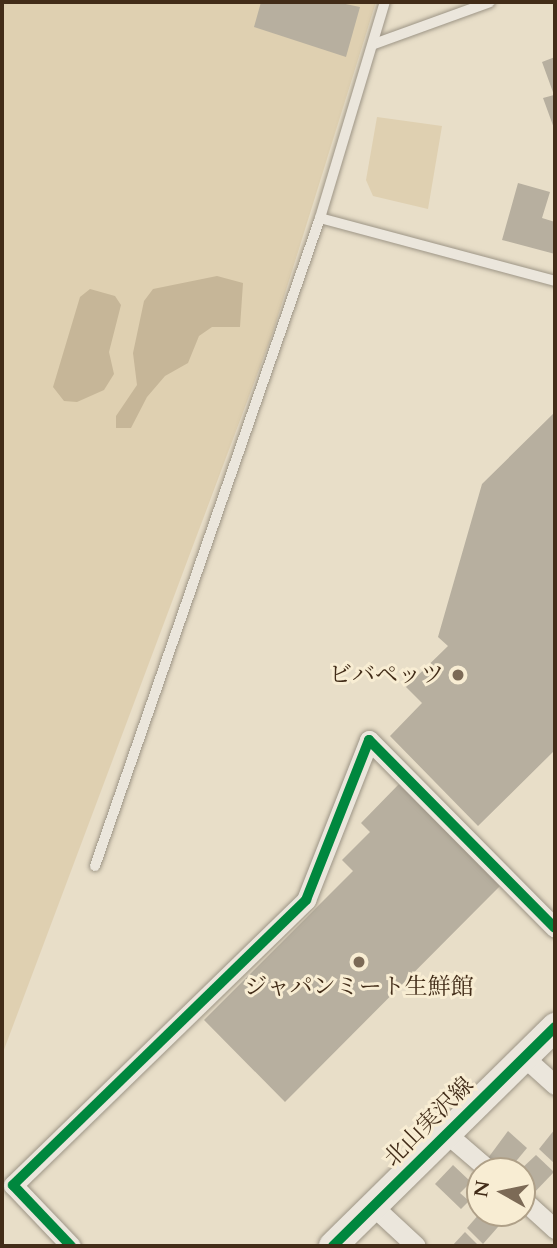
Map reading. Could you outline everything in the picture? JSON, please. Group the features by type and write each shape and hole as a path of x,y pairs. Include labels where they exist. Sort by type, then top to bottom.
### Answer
{"street":[{"path":"71,1246 13,1185 306,900 369,740 555,928"},
{"name":"北山実沢線","path":"333,1246 555,1027"},
{"path":"524,1057 555,1085"},
{"path":"447,1134 474,1157"},
{"path":"374,1207 416,1246"},
{"path":"536,1212 555,1229"}],"lane":[{"path":"96,866 320,218 385,2"},
{"path":"374,44 491,2"},
{"path":"320,218 555,281"}],"shaded area":[{"path":"2,2 376,2 272,335 2,1055"},
{"path":"377,117 442,126 428,209 373,196 366,180"},
{"path":"217,276 243,283 240,327 212,327 199,336 188,363 165,376 147,397 131,428 116,428 116,416 137,385 133,353 144,301 153,289"},
{"path":"90,289 115,296 121,305 109,352 114,374 104,390 77,402 64,401 53,387 80,297"}],"building":[{"path":"261,2 336,2 360,7 346,57 254,27"},
{"path":"555,57 555,131 543,98 554,95 542,62"},
{"path":"518,183 550,192 542,218 555,222 555,254 502,240"},
{"path":"555,412 555,750 478,826 390,736 422,703 406,687 448,646 438,637 482,484"},
{"path":"399,784 500,886 285,1102 204,1020 353,871 342,860 370,832 361,823"},
{"path":"555,1129 555,1164 539,1149"},
{"path":"508,1131 527,1148 520,1157 489,1157"},
{"path":"536,1155 554,1172 536,1191 536,1157 534,1157"},
{"path":"453,1165 466,1177 466,1187 460,1193 466,1198 466,1204 461,1209 435,1184"},
{"path":"468,1227 498,1227 483,1244"},
{"path":"465,1232 479,1246 452,1246"}],"cycle path":[{"path":"71,1246 13,1185 306,900 369,740 555,928"},
{"path":"333,1246 555,1027"}],"place":[{"name":"ビバペッツ","path":"458,675"},
{"name":"ジャパンミート生鮮館","path":"359,962"}]}
